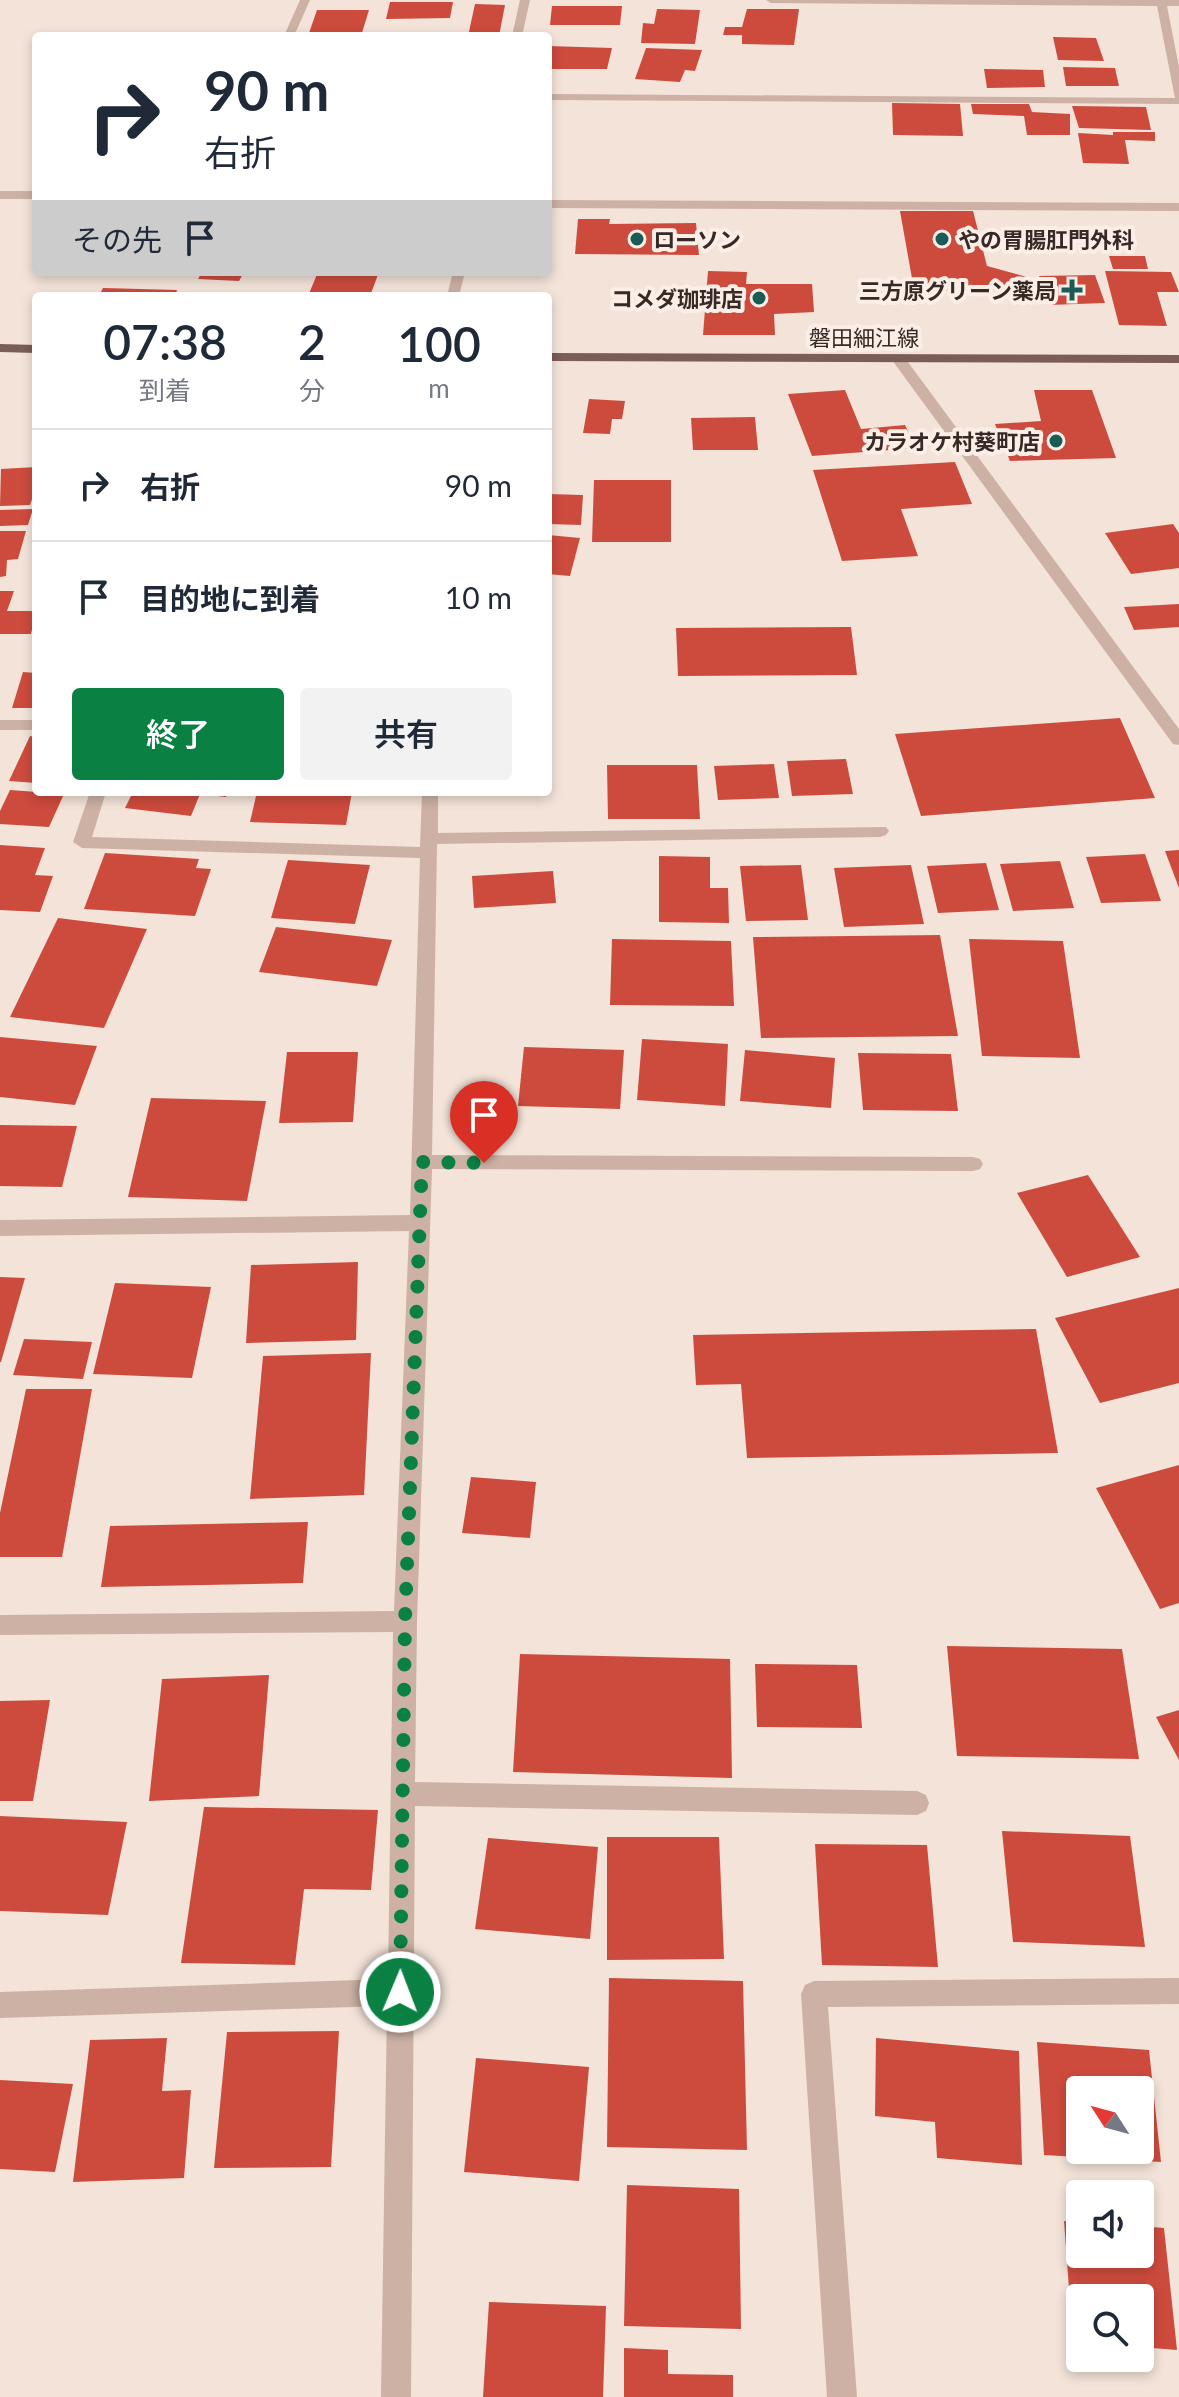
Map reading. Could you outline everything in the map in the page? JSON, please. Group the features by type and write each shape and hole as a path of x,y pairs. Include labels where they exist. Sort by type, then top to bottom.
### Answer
{"main road":[{"path":"0,348 32,349"},
{"name":"磐田細江線","path":"552,357 1179,359"}],"street":[{"path":"291,32 305,0"},
{"path":"518,32 525,0"},
{"path":"771,0 1179,3"},
{"path":"552,97 1179,99 1163,2"},
{"path":"0,195 32,195"},
{"path":"552,204 1179,207"},
{"path":"897,357 1179,740"},
{"path":"0,725 32,725"},
{"path":"97,796 82,842 429,846 880,831"},
{"path":"396,2397 405,1621 422,1162 430,796"},
{"path":"422,1162 973,1164"},
{"path":"0,1228 419,1223"},
{"path":"0,1625 405,1621"},
{"path":"402,1794 917,1803"},
{"path":"842,2397 814,1994 1179,1991"},
{"path":"0,2005 400,1992"}],"building":[{"path":"390,2 453,2 450,18 386,19"},
{"path":"475,4 505,5 500,32 469,32"},
{"path":"552,6 622,6 620,25 550,25"},
{"path":"657,9 700,10 695,44 641,43 643,23 654,24"},
{"path":"747,9 799,9 794,45 742,44 742,35 723,35 725,27 742,27"},
{"path":"317,10 369,10 362,32 309,32"},
{"path":"1053,37 1096,38 1104,61 1058,60"},
{"path":"552,46 612,48 607,69 552,69"},
{"path":"646,48 702,50 695,71 685,70 680,82 635,79"},
{"path":"1063,67 1115,68 1119,86 1066,86"},
{"path":"984,69 1043,70 1045,87 987,88"},
{"path":"892,103 960,104 963,136 893,135"},
{"path":"971,104 1029,104 1032,112 1070,114 1070,135 1027,135 1024,116 973,114"},
{"path":"1072,106 1146,107 1151,130 1079,128"},
{"path":"1113,132 1155,132 1155,141 1125,140 1129,164 1083,163 1078,133 1113,135"},
{"name":"やの胃腸肛門外科","path":"900,211 973,211 987,266 1027,277 1029,289 931,291 930,286 913,284"},
{"name":"ローソン","path":"578,219 610,219 609,224 696,223 699,255 575,254"},
{"path":"1109,256 1145,256 1148,269 1113,269"},
{"name":"コメダ珈琲店","path":"708,271 747,272 746,284 812,284 814,312 774,314 775,335 703,335"},
{"path":"1105,271 1171,272 1179,292 1157,292 1167,326 1119,325"},
{"name":"三方原グリーン薬局","path":"1095,275 1105,303 1048,305 1039,276"},
{"path":"200,276 242,276 239,281 198,279"},
{"path":"316,276 378,276 372,292 310,292"},
{"path":"103,288 177,290 176,292 101,292"},
{"path":"845,390 861,429 905,425 916,448 812,456 788,394"},
{"name":"カラオケ村葵町店","path":"1034,390 1092,390 1116,458 1010,461 995,424 1041,421"},
{"path":"589,399 625,401 622,419 612,419 610,434 583,433"},
{"path":"755,417 758,450 693,450 691,418"},
{"path":"955,462 972,504 901,509 918,556 842,561 813,470"},
{"path":"32,467 30,505 0,506 1,469"},
{"path":"594,480 671,480 671,542 592,542"},
{"path":"552,494 583,495 581,525 552,524"},
{"path":"32,509 32,512 28,525 0,526 0,510"},
{"path":"1173,524 1179,533 1179,568 1131,574 1105,533"},
{"path":"0,531 26,531 18,559 7,560 6,576 0,577"},
{"path":"552,535 580,538 570,576 552,574"},
{"path":"0,591 14,591 7,611 32,611 31,634 0,634"},
{"path":"1179,604 1179,627 1134,630 1124,607"},
{"path":"851,627 857,675 678,676 676,628"},
{"path":"23,672 32,673 32,708 12,708"},
{"path":"1120,718 1155,798 921,816 895,734"},
{"path":"30,736 32,736 32,783 9,781"},
{"path":"846,759 853,794 792,796 787,761"},
{"path":"774,764 779,798 718,800 714,766"},
{"path":"607,765 697,765 700,819 608,819"},
{"path":"10,790 32,792 32,796 63,796 49,827 0,824 0,811"},
{"path":"131,796 199,796 191,816 125,808"},
{"path":"256,796 351,796 346,825 250,822"},
{"path":"0,845 45,848 35,875 53,876 40,912 0,910"},
{"path":"1179,850 1179,888 1165,851"},
{"path":"105,853 199,859 196,868 211,869 195,916 84,909"},
{"path":"1145,854 1161,901 1101,903 1086,857"},
{"path":"659,856 710,857 710,888 728,888 729,923 659,922"},
{"path":"288,860 370,865 355,924 271,918"},
{"path":"1060,861 1074,908 1013,911 1000,864"},
{"path":"986,863 999,910 938,913 927,866"},
{"path":"801,865 808,920 746,921 740,866"},
{"path":"911,865 924,924 844,927 834,868"},
{"path":"553,871 556,903 474,908 472,876"},
{"path":"58,918 147,929 104,1028 10,1017"},
{"path":"276,927 392,940 377,986 259,972"},
{"path":"940,935 958,1036 761,1038 753,937"},
{"path":"612,939 731,941 734,1006 610,1005"},
{"path":"969,939 1063,941 1080,1058 982,1056"},
{"path":"0,1037 97,1046 75,1105 0,1097"},
{"path":"642,1039 728,1044 725,1106 637,1100"},
{"path":"524,1047 624,1050 620,1109 518,1106"},
{"path":"745,1050 835,1058 831,1108 740,1101"},
{"path":"287,1052 358,1052 353,1122 279,1123"},
{"path":"858,1053 951,1054 958,1111 863,1110"},
{"path":"151,1098 266,1101 247,1201 128,1197"},
{"path":"0,1125 77,1126 62,1187 0,1186"},
{"path":"1088,1175 1140,1257 1067,1277 1017,1193"},
{"path":"358,1262 356,1340 246,1343 251,1265"},
{"path":"0,1277 25,1278 1,1362 0,1362"},
{"path":"115,1283 211,1287 192,1378 93,1374"},
{"path":"1179,1288 1179,1383 1100,1403 1055,1318"},
{"path":"1036,1329 1058,1453 747,1458 741,1384 696,1385 693,1335"},
{"path":"24,1339 92,1342 83,1379 13,1375"},
{"path":"371,1353 364,1495 250,1499 263,1356"},
{"path":"26,1389 92,1389 62,1557 0,1557 0,1513"},
{"path":"1179,1465 1179,1603 1160,1609 1096,1488"},
{"path":"471,1477 536,1482 530,1538 462,1533"},
{"path":"308,1522 303,1583 101,1587 110,1526"},
{"path":"947,1646 1122,1649 1139,1759 957,1756"},
{"path":"520,1654 730,1659 732,1778 513,1772"},
{"path":"755,1664 857,1665 862,1728 757,1727"},
{"path":"269,1675 259,1796 149,1801 162,1679"},
{"path":"50,1700 33,1801 0,1801 0,1701"},
{"path":"1179,1710 1179,1760 1156,1717"},
{"path":"204,1807 378,1810 371,1890 304,1889 295,1965 181,1963"},
{"path":"0,1816 127,1822 108,1915 0,1911"},
{"path":"1002,1831 1130,1836 1145,1947 1013,1942"},
{"path":"607,1837 719,1837 724,1959 607,1960"},
{"path":"488,1838 598,1847 590,1939 475,1929"},
{"path":"815,1844 927,1845 938,1967 822,1965"},
{"path":"609,1978 743,1981 747,2150 607,2147"},
{"path":"339,2031 331,2167 214,2168 227,2032"},
{"path":"167,2038 162,2091 191,2090 184,2178 73,2182 90,2040"},
{"path":"876,2038 1019,2051 1022,2165 937,2158 935,2122 875,2116"},
{"path":"1037,2042 1149,2050 1152,2076 1066,2076 1066,2156 1044,2155"},
{"path":"476,2058 589,2067 579,2181 464,2172"},
{"path":"0,2080 73,2084 55,2172 0,2169"},
{"path":"1154,2097 1161,2162 1154,2162"},
{"path":"627,2185 739,2189 741,2329 624,2326"},
{"path":"1154,2227 1164,2228 1177,2350 1154,2348 1154,2284 1069,2284 1067,2268 1154,2268"},
{"path":"489,2302 606,2306 603,2397 483,2397"},
{"path":"624,2348 668,2350 668,2374 733,2375 733,2397 624,2397"}],"place":[{"name":"ローソン","path":"637,239"},
{"name":"やの胃腸肛門外科","path":"942,239"},
{"name":"三方原グリーン薬局","path":"1072,290"},
{"name":"コメダ珈琲店","path":"759,298"},
{"name":"カラオケ村葵町店","path":"1056,441"}],"route":[{"path":"400,1992 405,1621 422,1162 484,1163"}]}
